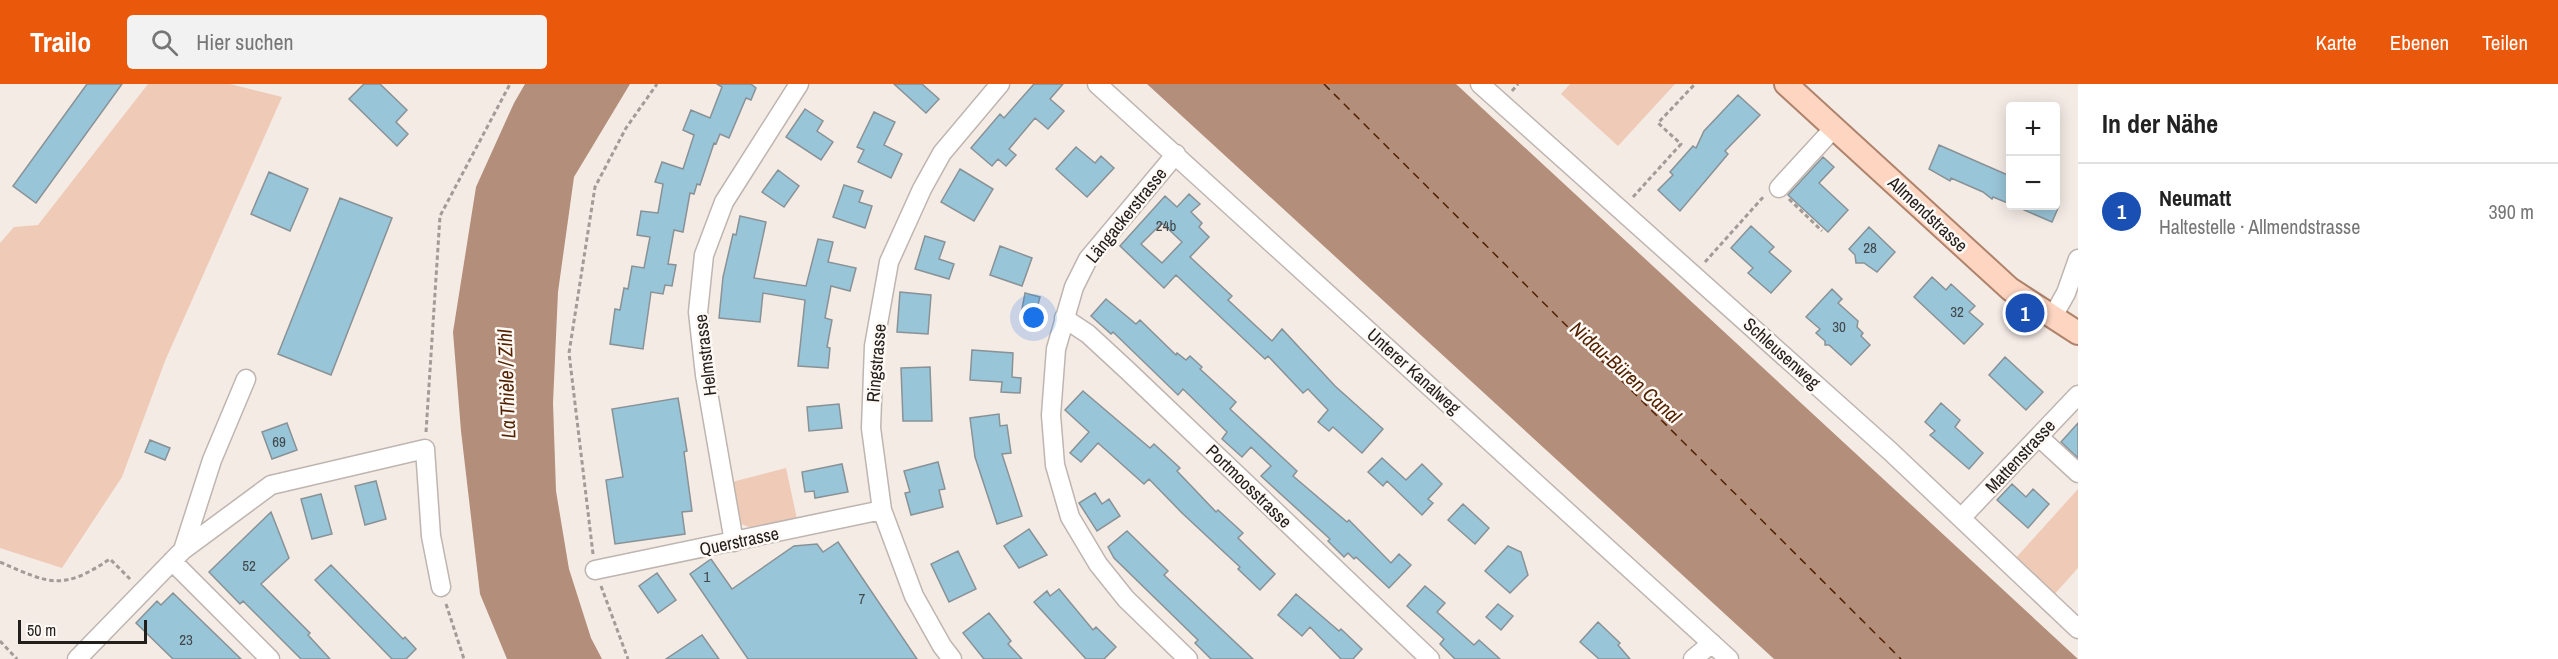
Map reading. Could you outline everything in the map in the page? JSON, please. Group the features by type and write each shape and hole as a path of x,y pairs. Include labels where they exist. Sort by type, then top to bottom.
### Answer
{"main road":[{"name":"Allmendstrasse","path":"1786,84 2010,289 2078,333"}],"street":[{"name":"Helmstrasse","path":"734,542 705,375 698,312 704,255 724,202 799,84"},
{"name":"Ringstrasse","path":"952,659 942,646 914,596 882,510 872,428 874,346 889,262 922,189 942,153 1000,84"},
{"name":"Unterer Kanalweg","path":"1097,84 1729,659"},
{"name":"Schleusenweg","path":"1480,84 1962,517 2078,629"},
{"path":"1779,188 1834,128"},
{"name":"Längackerstrasse","path":"1176,154 1088,259 1074,287 1056,349 1052,415 1056,465 1070,517 1098,564 1126,598 1188,659"},
{"path":"2052,318 2066,293 2078,259"},
{"name":"Portmoosstrasse","path":"1064,318 1088,334 1430,659"},
{"path":"178,556 212,459 246,379"},
{"name":"Mattenstrasse","path":"1962,517 2078,395"},
{"path":"2039,438 2078,473"},
{"path":"77,659 178,556 272,485 425,449 431,536 441,587"},
{"name":"Querstrasse","path":"595,570 882,510"},
{"path":"178,556 270,659"},
{"path":"1693,659 1712,643"}],"path":[{"path":"425,449 440,216 510,84"},
{"path":"628,659 595,570 569,353 595,187 627,128 657,84"},
{"path":"1621,209 1681,144 1658,123 1695,84"},
{"path":"1694,274 1775,185 1822,231"},
{"path":"0,562 35,578 65,582 86,575 110,559 142,592"},
{"path":"441,587 464,659"},
{"path":"0,641 17,659"}],"shaded area":[{"path":"148,84 230,84 282,97 165,361 122,477 62,568 0,548 0,243 14,227 38,225"},
{"path":"1570,84 1675,84 1618,146 1561,94"},
{"path":"786,468 797,519 759,527 738,522 732,482"},
{"path":"2078,489 2078,568 2052,597 2014,560"}],"water":[{"name":"La Thièle / Zihl","path":"525,84 630,84 574,177 558,292 553,403 556,491 569,569 591,638 602,659 507,659 480,594 461,431 453,332 476,187"},
{"name":"Nidau-Büren Canal","path":"1147,84 1456,84 2078,659 1774,659"}],"building":[{"path":"87,84 122,84 36,203 13,186"},
{"path":"364,84 380,84 407,110 396,122 408,134 397,146 349,99"},
{"path":"717,84 751,84 756,88 751,100 746,98 729,138 720,134 716,144 714,143 700,185 697,184 694,194 690,193 683,232 674,230 668,264 676,265 672,286 665,285 663,294 651,292 643,349 610,344 615,309 620,310 624,288 628,289 632,266 644,268 650,237 637,235 641,211 658,213 663,184 655,182 662,162 683,169 694,135 683,130 691,110 710,118 722,87"},
{"path":"894,84 922,84 939,99 926,113"},
{"path":"1034,84 1063,84 1050,99 1064,111 1048,129 1035,118 1009,149 1016,155 1006,166 998,159 992,166 971,148 1000,114 1004,118"},
{"path":"1738,95 1760,115 1725,151 1728,154 1680,211 1658,190 1673,175 1670,172 1693,146 1696,148 1704,131"},
{"path":"805,109 823,121 817,131 833,142 821,160 786,137"},
{"path":"874,112 895,122 884,145 902,154 891,178 858,162 864,150 857,147"},
{"path":"1939,145 2006,174 2006,202 1993,197 1992,199 1983,192 1951,178 1950,181 1929,169"},
{"path":"1076,147 1095,163 1101,156 1114,168 1087,197 1056,169"},
{"path":"1823,157 1834,167 1819,183 1848,210 1828,232 1788,195"},
{"path":"960,169 993,189 974,221 941,202"},
{"path":"778,170 799,186 784,207 762,192"},
{"path":"269,172 308,189 290,231 251,214"},
{"path":"844,185 863,191 859,202 872,206 865,228 833,217"},
{"path":"1189,194 1200,204 1191,212 1202,223 1199,227 1209,237 1190,257 1232,296 1228,300 1272,341 1282,329 1335,386 1383,429 1362,453 1333,427 1329,431 1318,422 1328,410 1308,389 1303,393 1268,356 1265,359 1176,275 1164,288 1120,246 1165,196 1177,207","holes":["1162,223 1182,242 1162,263 1141,244"]},
{"path":"340,198 392,218 331,375 278,354"},
{"path":"2024,210 2057,210 2052,222"},
{"path":"740,216 766,222 754,278 806,286 818,239 833,242 828,262 856,268 850,291 831,286 825,318 832,320 827,347 830,348 828,368 798,366 805,300 763,293 760,322 719,318 723,277 733,234 736,235"},
{"path":"1751,226 1774,247 1769,252 1791,271 1771,293 1748,273 1753,268 1731,248"},
{"path":"1869,227 1895,252 1877,272 1864,263 1856,263 1855,255 1849,249"},
{"path":"925,236 945,242 939,259 954,264 949,279 915,269"},
{"path":"1000,246 1032,258 1022,286 990,275"},
{"path":"1932,277 1946,290 1951,284 1975,306 1969,312 1983,324 1964,344 1914,297"},
{"path":"1832,289 1842,299 1838,303 1858,321 1857,327 1863,333 1861,336 1870,345 1851,365 1829,345 1825,345 1825,341 1816,333 1820,329 1806,317"},
{"path":"900,292 931,295 928,334 897,332"},
{"path":"1025,293 1040,297 1036,312 1022,309"},
{"path":"1106,299 1136,324 1140,320 1176,355 1177,353 1186,360 1190,356 1202,367 1200,369 1236,402 1230,409 1297,471 1293,476 1347,522 1349,520 1391,563 1399,554 1411,565 1389,588 1356,557 1354,559 1348,553 1344,557 1328,541 1330,539 1261,476 1271,466 1251,447 1242,457 1222,439 1227,432 1183,389 1178,395 1113,332 1111,334 1091,316"},
{"path":"972,350 1013,353 1012,377 1021,378 1020,393 1001,392 1002,382 970,380"},
{"path":"2005,357 2043,392 2026,410 1989,375"},
{"path":"930,367 932,421 903,421 901,368"},
{"path":"1083,391 1150,448 1154,444 1180,468 1177,471 1216,512 1218,510 1243,533 1238,538 1275,574 1260,590 1238,569 1240,567 1149,479 1144,484 1098,443 1081,462 1070,453 1089,432 1065,410"},
{"path":"678,398 687,451 684,452 692,511 682,512 685,534 615,544 606,480 623,477 612,409"},
{"path":"1941,403 1960,420 1955,427 1983,453 1969,469 1930,435 1935,431 1925,422"},
{"path":"839,404 842,428 809,431 807,407"},
{"path":"999,414 1000,426 1007,425 1011,453 1002,454 1022,516 997,524 975,457 970,418"},
{"path":"287,423 297,450 272,459 262,432"},
{"path":"2078,423 2078,458 2061,442"},
{"path":"150,440 170,448 165,460 145,452"},
{"path":"1382,458 1406,480 1422,464 1442,484 1428,499 1433,503 1422,515 1387,481 1383,486 1368,472"},
{"path":"938,462 945,489 939,490 943,507 911,515 905,493 910,492 904,471"},
{"path":"842,464 848,492 815,498 814,491 805,492 802,472"},
{"path":"376,481 386,519 365,525 355,486"},
{"path":"2012,484 2026,497 2033,489 2049,504 2028,528 1997,500"},
{"path":"1095,493 1102,504 1109,499 1120,516 1097,531 1079,503"},
{"path":"321,494 332,534 312,539 301,499"},
{"path":"1463,504 1489,528 1475,544 1448,520"},
{"path":"271,512 289,558 261,584 310,633 308,635 330,659 301,659 243,601 240,604 209,572"},
{"path":"1029,529 1047,555 1019,568 1004,546"},
{"path":"1127,531 1168,571 1164,575 1253,659 1211,659 1195,643 1198,640 1114,558 1108,547"},
{"path":"838,542 917,659 748,659 690,574 711,559 732,589 794,546 817,544 823,552"},
{"path":"1508,546 1521,552 1528,575 1510,593 1485,571"},
{"path":"958,551 976,589 949,602 931,564"},
{"path":"331,565 403,639 405,637 416,649 406,659 392,659 315,580"},
{"path":"657,573 676,600 658,613 639,586"},
{"path":"1425,586 1445,603 1437,612 1474,645 1479,640 1500,659 1455,659 1440,644 1444,639 1407,606"},
{"path":"1059,589 1093,630 1096,627 1116,647 1104,659 1086,659 1034,602 1047,591 1050,596"},
{"path":"173,593 241,659 173,659 136,623 157,601 161,605"},
{"path":"1296,594 1339,631 1341,629 1362,649 1353,659 1341,659 1310,627 1302,636 1278,615"},
{"path":"1498,604 1513,616 1501,630 1486,617"},
{"path":"989,613 1011,641 1008,644 1022,659 984,659 963,633"},
{"path":"1598,622 1620,643 1618,645 1630,659 1599,659 1580,642"},
{"path":"702,635 719,659 666,659"}],"ferry route":[{"path":"1324,84 1901,659"}],"place":[{"name":"Neumatt","path":"2025,313"}]}
